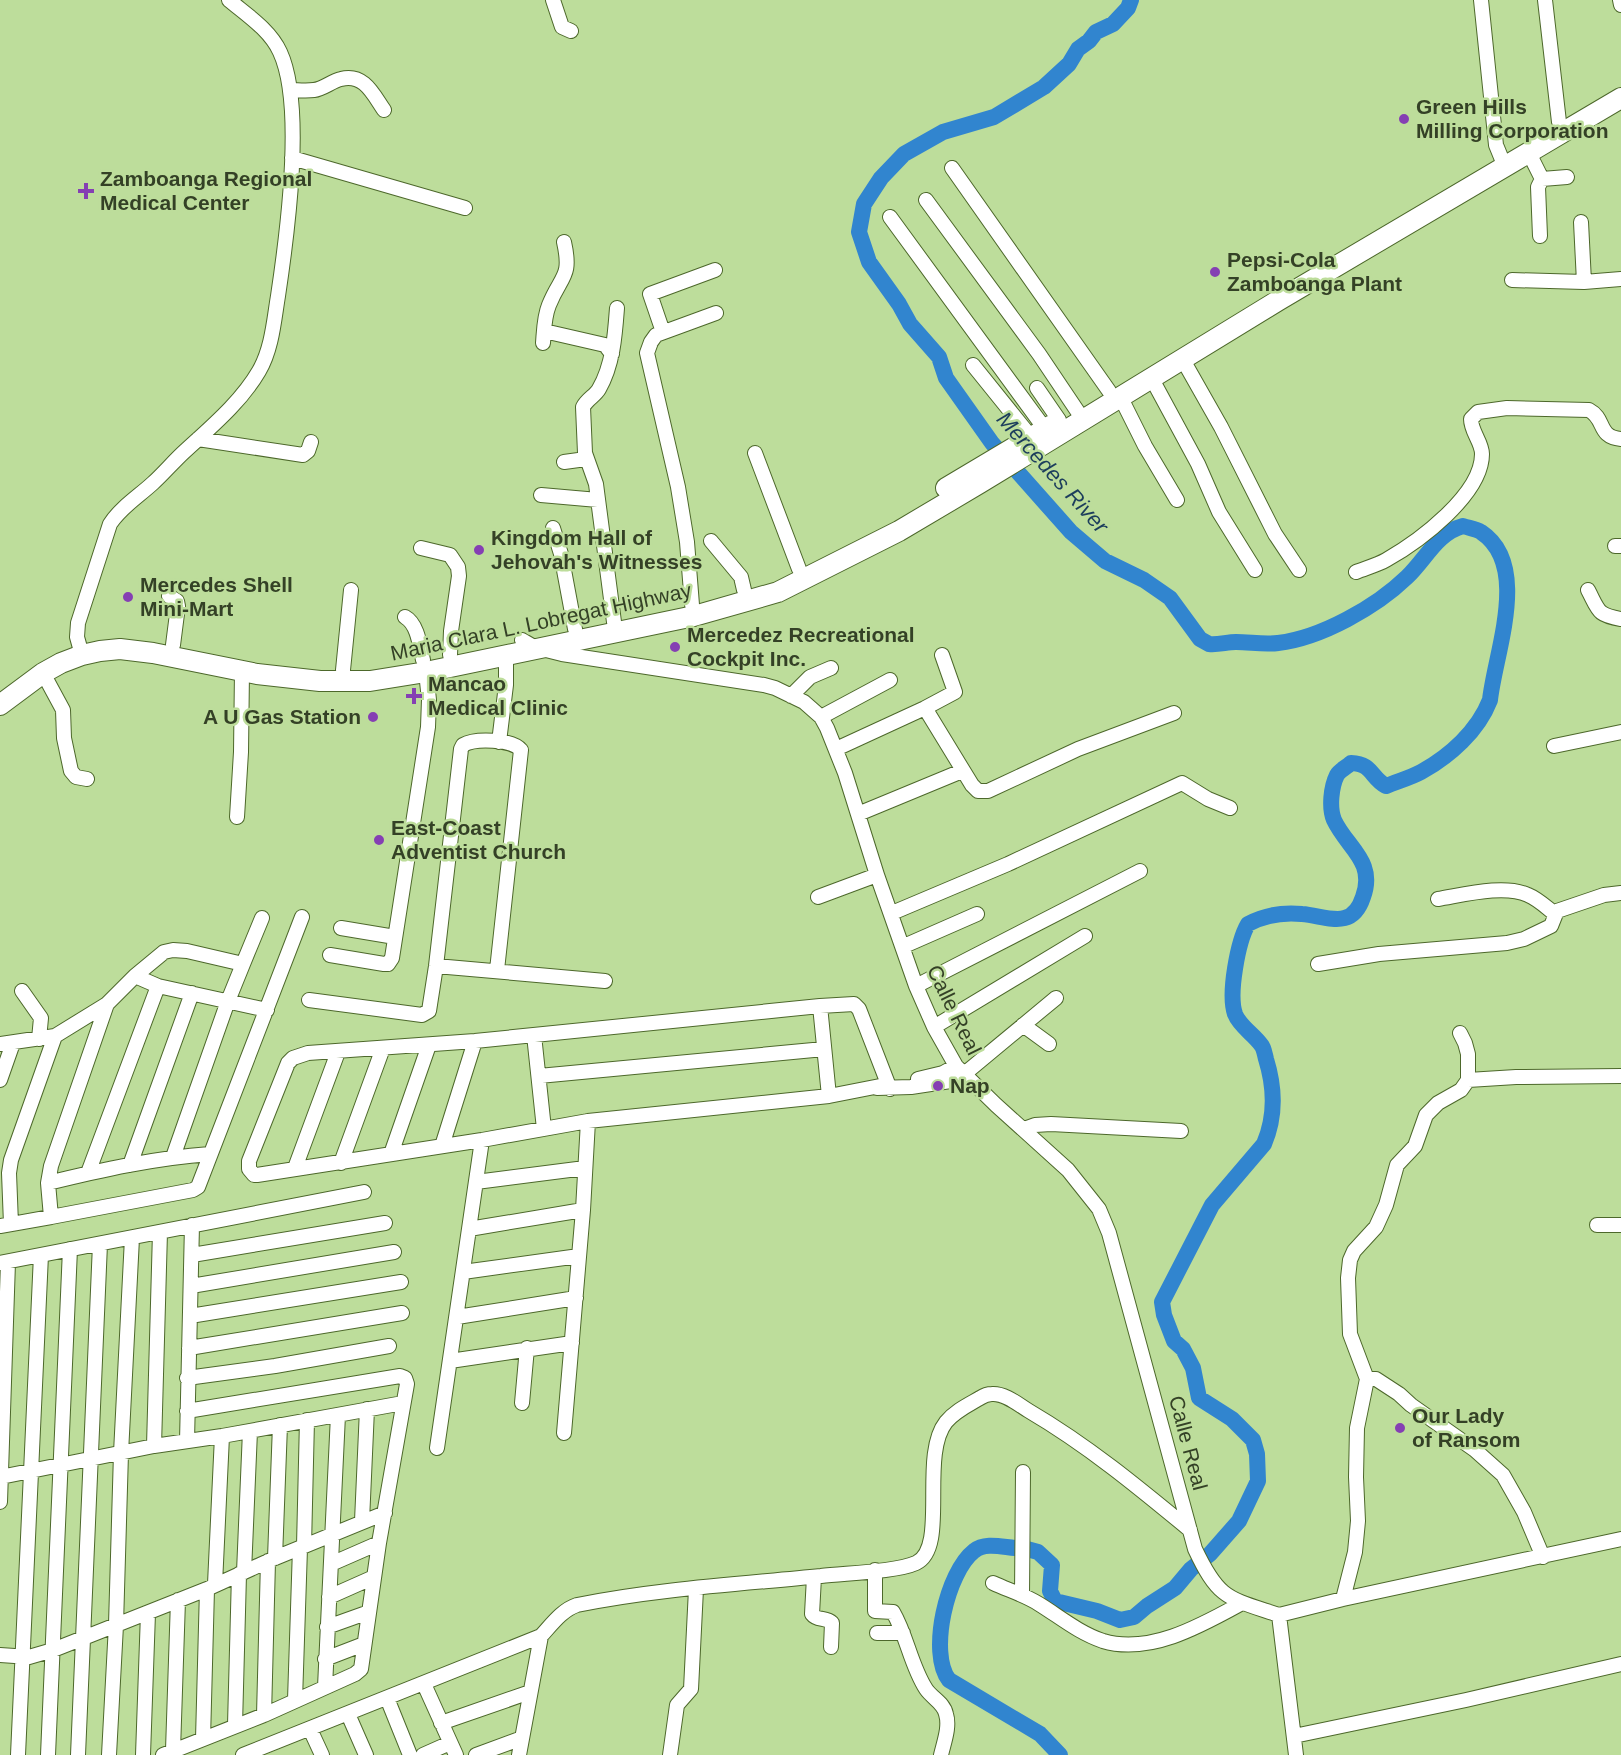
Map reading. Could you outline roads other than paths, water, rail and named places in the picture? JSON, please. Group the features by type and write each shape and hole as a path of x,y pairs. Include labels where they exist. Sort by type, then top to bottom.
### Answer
{"highway":[{"name":"Maria Clara L. Lobregat Highway","path":"1502,162 1529,153 1619,95"},
{"name":"Maria Clara L. Lobregat Highway","path":"1115,394 1152,379 1502,162 1559,122 1619,95"},
{"name":"Maria Clara L. Lobregat Highway","path":"0,691 58,652 122,639 173,645 259,662 343,670 424,666 506,656 540,649 694,616 778,592 899,531 1039,436 1081,415 1374,230 1465,184"},
{"name":"Maria Clara L. Lobregat Highway","path":"1039,436 1081,415"},
{"name":"Maria Clara L. Lobregat Highway","path":"0,705 80,649 130,650 242,671 321,681 369,681 424,666 450,655 692,605 744,590 799,569 976,478"}],"street":[{"path":"80,649 78,623 110,524 115,516 198,439 249,385 260,369 274,323 283,261 292,158 290,90 279,50 261,26 229,0"},
{"path":"553,0 562,27 571,31"},
{"path":"1481,0 1494,131 1502,162"},
{"path":"1545,0 1559,122"},
{"path":"1620,0 1621,5"},
{"path":"290,90 316,90 342,78 353,78 362,81 368,87 384,110"},
{"path":"1529,153 1542,179"},
{"path":"292,158 465,208"},
{"path":"952,168 1115,394 1177,500"},
{"path":"1542,179 1567,177"},
{"path":"1540,236 1538,187 1542,179"},
{"path":"926,200 1081,415"},
{"path":"890,217 1039,436"},
{"path":"1581,222 1584,282"},
{"path":"564,242 568,259 567,271 549,306 543,337 605,345 612,354"},
{"path":"663,332 650,294 716,270"},
{"path":"1512,280 1584,282 1621,279"},
{"path":"614,622 596,484 586,459 584,406 601,387 612,354 617,308"},
{"path":"692,605 687,542 678,488 646,353 656,335 716,313"},
{"path":"1183,360 1221,427 1275,534 1299,570"},
{"path":"973,365 1039,436"},
{"path":"1152,379 1198,465 1219,512 1255,570"},
{"path":"1037,388 1039,436"},
{"path":"1356,572 1386,560 1403,549 1451,513 1466,494 1473,483 1482,457 1482,451 1471,425 1471,419 1478,412 1507,408 1589,410 1597,417 1604,432 1611,438 1621,439"},
{"path":"198,439 303,455 308,451 311,441"},
{"path":"755,453 799,569"},
{"path":"564,462 586,459"},
{"path":"541,495 598,500"},
{"path":"553,528 561,555 575,629"},
{"path":"711,541 741,577 744,590"},
{"path":"421,548 450,555 458,567 450,655"},
{"path":"343,670 351,590"},
{"path":"1588,590 1600,612 1605,616 1621,619"},
{"path":"170,596 178,606 173,645"},
{"path":"330,955 388,964 392,958 428,727 429,700 424,666 413,626 405,617"},
{"name":"Calle Real","path":"522,640 540,649 775,688 804,702 821,717 836,749 916,986 934,1027 960,1071 1068,1170 1099,1209 1109,1233 1195,1549 1208,1575 1224,1594 1242,1603 1279,1615"},
{"path":"836,749 954,694 956,691 942,655"},
{"path":"499,742 506,685 506,656"},
{"path":"791,696 810,677 831,668"},
{"path":"237,817 242,671"},
{"path":"43,673 63,710 64,738 71,771 76,777 87,778"},
{"path":"821,717 890,680"},
{"path":"925,708 962,771 978,791 988,791 1078,749 1174,713"},
{"path":"1554,746 1621,732"},
{"path":"309,1000 422,1015 427,1013 431,1006 461,749 468,742 499,742 519,747 521,756 497,970"},
{"path":"858,814 962,771"},
{"path":"892,913 1008,864 1182,783 1208,799 1230,808"},
{"path":"916,986 1140,871"},
{"path":"818,897 877,875"},
{"path":"1438,899 1501,890 1516,891 1538,900 1555,914"},
{"path":"1317,964 1379,954 1507,943 1524,939 1551,926 1555,914 1580,902 1621,893"},
{"path":"904,946 976,914"},
{"path":"55,1036 11,1160 5,1225 193,1190 200,1183 302,917"},
{"path":"173,1157 228,1001 262,918"},
{"path":"340,928 395,938"},
{"path":"934,1027 1085,936"},
{"path":"0,1080 7,1043 55,1036 107,1004 135,976 164,952 188,951 243,964"},
{"path":"436,966 605,981"},
{"path":"135,976 158,986 267,1010"},
{"path":"88,1173 158,986"},
{"path":"22,991 40,1018 39,1039"},
{"path":"130,1165 192,993"},
{"path":"885,1087 857,1006 820,1006 475,1041 299,1055 288,1063 249,1161 249,1169 254,1174 482,1140 588,1121 829,1096 931,1081 960,1071 1056,998"},
{"path":"51,1217 48,1183 51,1166 107,1004"},
{"path":"820,1006 829,1096"},
{"path":"1023,1025 1049,1044"},
{"path":"1343,1599 1355,1552 1359,1521 1356,1477 1357,1428 1367,1379 1350,1334 1348,1278 1350,1260 1354,1251 1376,1227 1386,1205 1397,1165 1415,1146 1426,1115 1437,1103 1461,1090 1468,1080 1468,1054 1460,1033"},
{"path":"534,1035 544,1129"},
{"path":"442,1146 475,1041"},
{"path":"391,1154 429,1045"},
{"path":"340,1162 383,1048"},
{"path":"539,1076 824,1049"},
{"path":"295,1168 338,1052"},
{"path":"1468,1080 1621,1076"},
{"path":"564,1433 583,1210 588,1121"},
{"path":"1024,1129 1035,1125 1051,1124 1181,1131"},
{"path":"437,1448 482,1140"},
{"path":"48,1183 173,1157 210,1154"},
{"path":"476,1182 585,1168"},
{"path":"0,1502 4,1262 364,1192"},
{"path":"469,1229 583,1210"},
{"path":"192,1255 385,1223"},
{"path":"187,1441 192,1225"},
{"path":"1597,1225 1621,1225"},
{"path":"153,1446 160,1232"},
{"path":"109,1755 132,1238"},
{"path":"78,1755 100,1244"},
{"path":"48,1755 70,1249"},
{"path":"191,1286 394,1252"},
{"path":"18,1755 41,1255"},
{"path":"463,1272 579,1256"},
{"path":"190,1316 400,1282"},
{"path":"457,1317 576,1298"},
{"path":"189,1348 402,1313"},
{"path":"450,1361 572,1343"},
{"path":"187,1378 275,1366 389,1346"},
{"path":"522,1403 527,1348"},
{"path":"178,1600 168,1753 264,1715 355,1674 361,1669 407,1384 405,1378 400,1377 187,1411"},
{"path":"1367,1379 1376,1379 1399,1394 1475,1450 1503,1475 1524,1512 1543,1557"},
{"path":"243,1755 541,1636 560,1615 570,1607 577,1605 696,1589 875,1570 915,1563 923,1558 930,1544 934,1522 933,1458 938,1436 945,1422 954,1413 992,1394 1013,1401 1067,1433 1133,1482 1190,1530"},
{"path":"1,1477 153,1446 222,1437 403,1403"},
{"path":"362,1521 367,1409"},
{"path":"325,1687 338,1414"},
{"path":"295,1700 307,1420"},
{"path":"264,1715 280,1425"},
{"path":"235,1725 250,1431"},
{"path":"203,1738 222,1437"},
{"path":"1022,1595 1023,1472"},
{"path":"0,1655 22,1657 53,1650 148,1613 385,1513"},
{"path":"1296,1755 1279,1615 1621,1539"},
{"path":"331,1564 380,1543"},
{"path":"875,1570 875,1611 893,1612 920,1680 944,1708 947,1715 948,1726 941,1755"},
{"path":"328,1597 375,1577"},
{"path":"814,1577 812,1614 832,1623 831,1647"},
{"path":"993,1583 1038,1603 1082,1632 1115,1643 1151,1642 1204,1624 1242,1603"},
{"path":"670,1755 677,1705 691,1689 696,1589"},
{"path":"327,1627 369,1612"},
{"path":"143,1755 148,1613"},
{"path":"877,1633 903,1633"},
{"path":"519,1755 541,1636"},
{"path":"325,1659 364,1644"},
{"path":"1293,1736 1420,1710 1621,1664"},
{"path":"423,1755 453,1749 424,1684"},
{"path":"441,1723 531,1692"},
{"path":"387,1698 410,1755"},
{"path":"348,1714 366,1755"},
{"path":"310,1729 322,1755"},
{"path":"476,1755 522,1738"}],"waterway":[{"name":"Mercedes River","path":"1027,1549 1038,1552 1052,1565 1050,1591 1055,1601 1097,1611 1120,1620 1134,1617 1175,1588 1191,1569 1210,1554 1239,1521 1258,1481 1257,1454 1253,1440 1232,1419 1199,1398 1193,1368 1183,1349 1174,1341 1164,1315 1162,1302 1212,1205 1264,1144 1271,1123 1272,1091 1264,1050 1237,1019 1233,1005 1233,981 1241,942 1248,924 1268,916 1295,913 1338,919 1345,918 1358,908 1366,885 1366,874 1363,864 1332,815 1331,798 1337,775 1351,763 1358,764 1368,768 1386,786 1421,772 1462,742 1478,722 1490,700 1506,611 1507,587 1504,566 1496,547 1481,532 1463,526 1454,529 1439,540 1414,570 1380,599 1330,628 1295,640 1278,643 1209,644 1200,639 1170,598 1144,580 1105,561 1071,532 992,443 946,378 939,357 910,324 899,304 869,262 859,232 864,204 881,178 904,154 943,132 994,117 1044,87 1069,64 1078,49 1096,32 1113,24 1128,8 1131,0"},
{"name":"Mercedes River","path":"1015,1548 994,1546 978,1548 964,1561 949,1594 944,1613 940,1651 943,1668 949,1680 1040,1734 1060,1755"}],"place":[{"name":"Green Hills Milling Corporation","path":"1404,119"},
{"name":"Zamboanga Regional Medical Center","path":"86,191"},
{"name":"Pepsi-Cola Zamboanga Plant","path":"1215,272"},
{"name":"Kingdom Hall of Jehovah's Witnesses","path":"479,550"},
{"name":"Mercedes Shell Mini-Mart","path":"128,597"},
{"name":"Mercedez Recreational Cockpit Inc.","path":"675,647"},
{"name":"Mancao Medical Clinic","path":"414,696"},
{"name":"A U Gas Station","path":"373,717"},
{"name":"East-Coast Adventist Church","path":"379,840"},
{"name":"Nap","path":"938,1086"},
{"name":"Our Lady of Ransom","path":"1400,1428"}]}
